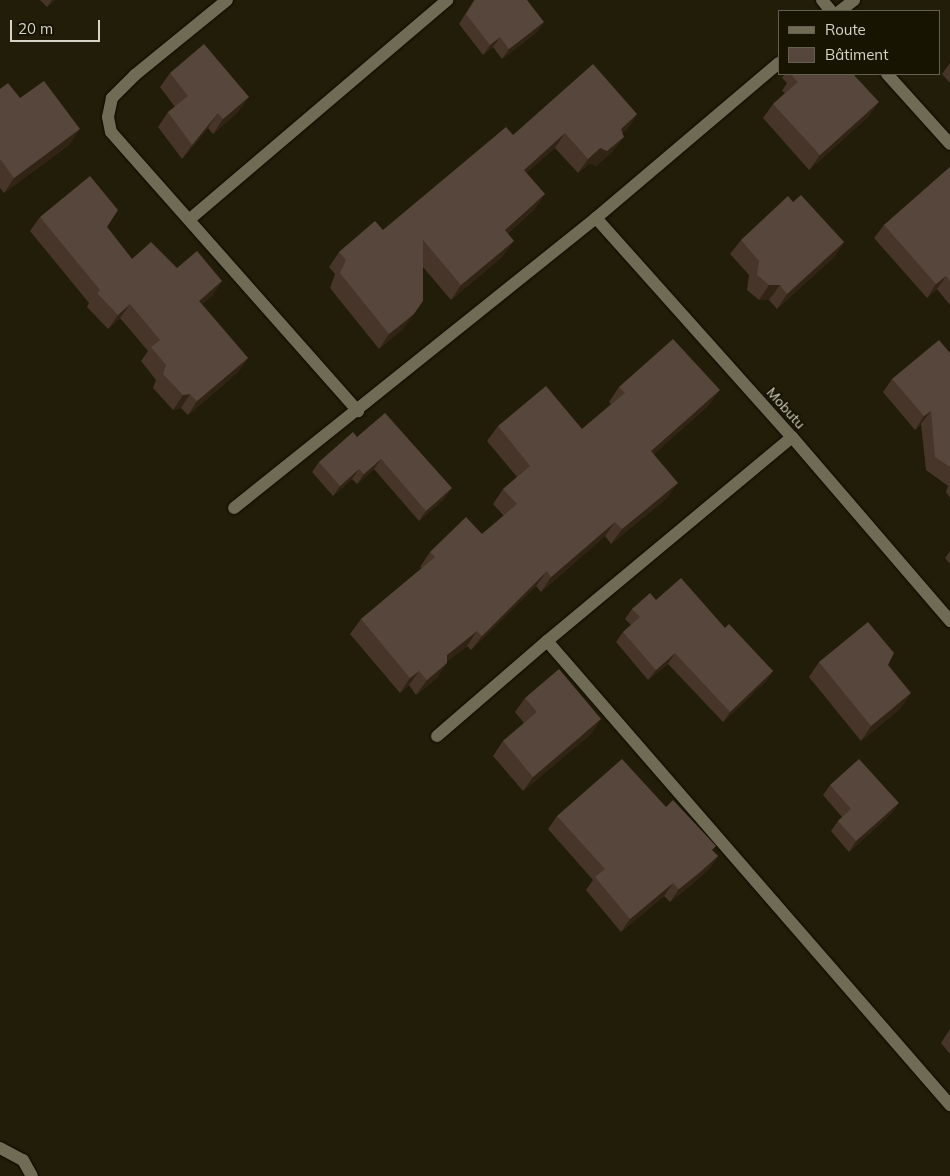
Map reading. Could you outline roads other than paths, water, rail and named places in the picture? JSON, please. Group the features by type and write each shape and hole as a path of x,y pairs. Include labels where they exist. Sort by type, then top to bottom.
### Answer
{"street":[{"path":"227,0 135,75 112,98 108,117 111,132 358,410"},
{"path":"190,219 447,0"},
{"path":"822,0 830,10"},
{"path":"841,10 854,0"},
{"path":"234,508 596,218 778,64"},
{"path":"888,75 950,144"},
{"name":"Mobutu","path":"596,218 792,437 950,621"},
{"path":"436,736 792,437"},
{"path":"548,642 950,1105"},
{"path":"0,1148 23,1160 32,1176"}]}
